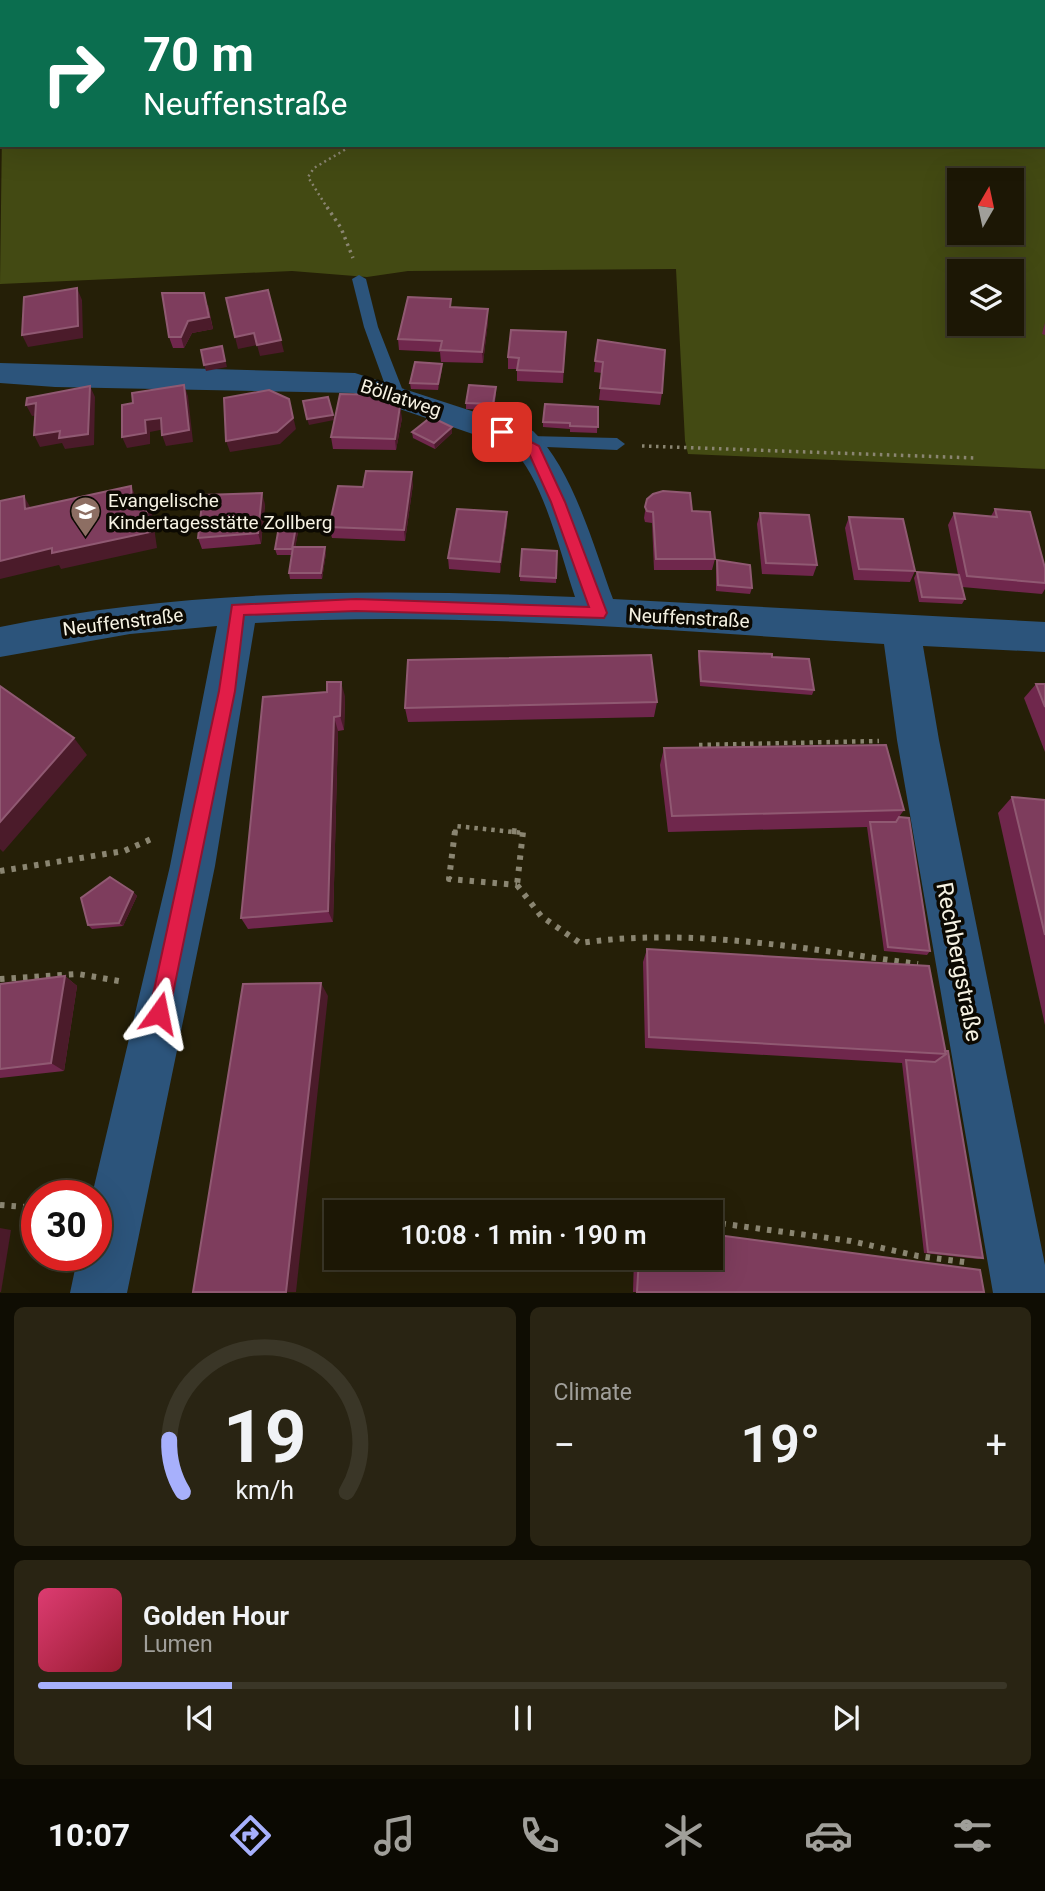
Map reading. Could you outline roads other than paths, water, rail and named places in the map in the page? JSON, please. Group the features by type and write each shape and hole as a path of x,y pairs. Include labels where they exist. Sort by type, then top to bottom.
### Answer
{"street":[{"name":"Böllatweg","path":"0,373 69,378 350,382 529,442"},
{"path":"529,442 558,502 599,613"},
{"name":"Neuffenstraße","path":"0,642 84,625 237,609 356,605 599,613 1045,637"},
{"path":"98,1293 200,831 227,691 237,609"},
{"name":"Rechbergstraße","path":"901,631 918,740 1019,1280"}],"lane":[{"path":"359,279 371,327 397,397"},
{"path":"529,442 617,444"}],"place":[{"name":"Evangelische Kindertagesstätte Zollberg","path":"85,538"}]}
